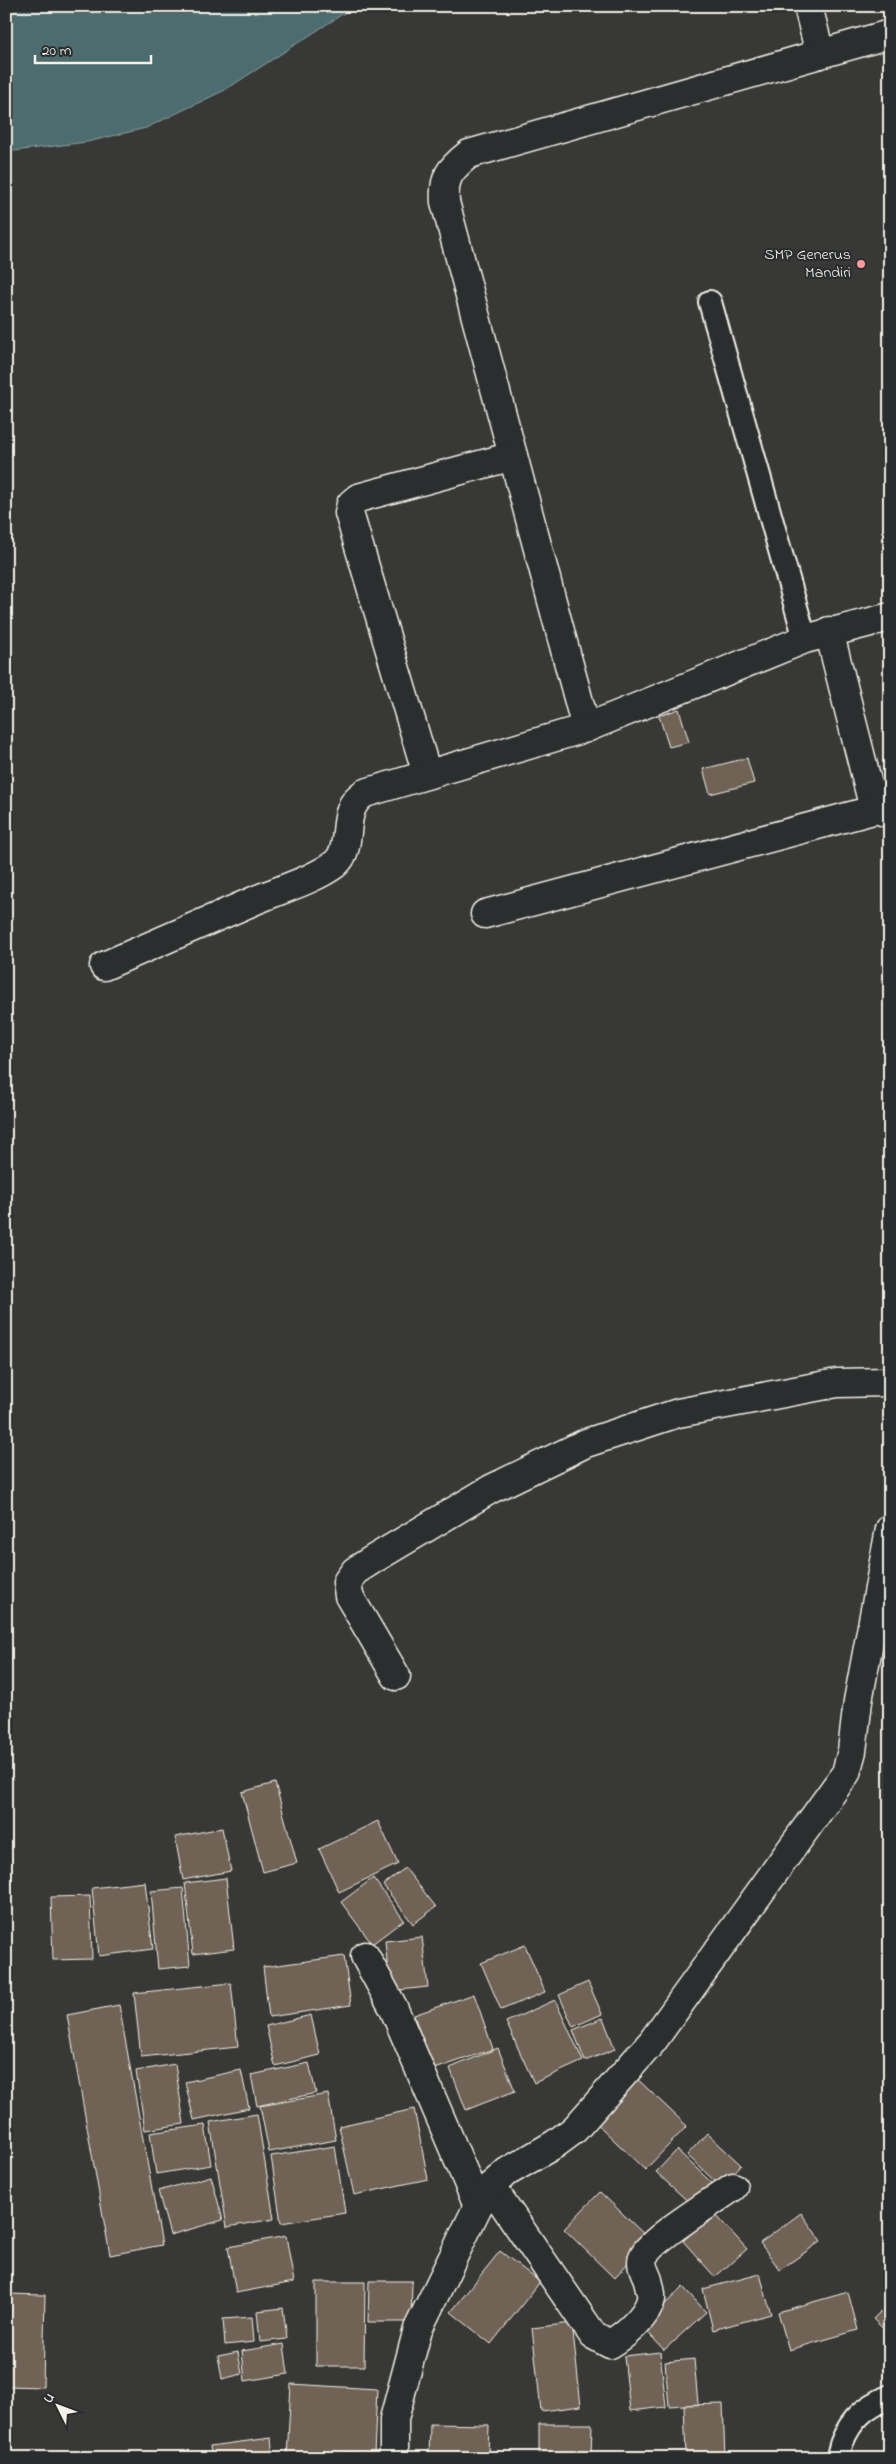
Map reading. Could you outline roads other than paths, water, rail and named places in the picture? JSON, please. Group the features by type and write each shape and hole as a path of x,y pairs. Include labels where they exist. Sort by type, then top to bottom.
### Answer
{"street":[{"path":"808,6 820,54"},
{"path":"586,728 512,456 446,202 444,186 449,174 469,154 890,34"},
{"path":"427,774 349,513 351,504 358,498 512,456"},
{"path":"104,966 335,864 341,853 351,806 356,798 365,793 586,728 817,635 890,617"},
{"path":"484,914 884,812 871,798 817,635"},
{"path":"396,1676 349,1596 347,1582 355,1572 372,1560 491,1489 586,1443 678,1413 837,1383 890,1382"},
{"path":"394,2458 394,2419 418,2329 484,2196 506,2172 555,2144 574,2130 652,2042 836,1791 846,1774 852,1751 858,1701 889,1544"},
{"path":"365,1956 393,2007 484,2196 593,2335 610,2344 621,2338 641,2317 651,2299 648,2280 641,2264 644,2255 657,2240 733,2187"}],"lane":[{"path":"710,302 817,635"},
{"path":"839,2458 838,2452 848,2426 869,2406 890,2396"}],"water":[{"path":"6,6 355,6 225,90 146,128 87,142 6,152"}],"place":[{"name":"SMP Generus Mandiri","path":"861,264"}]}
